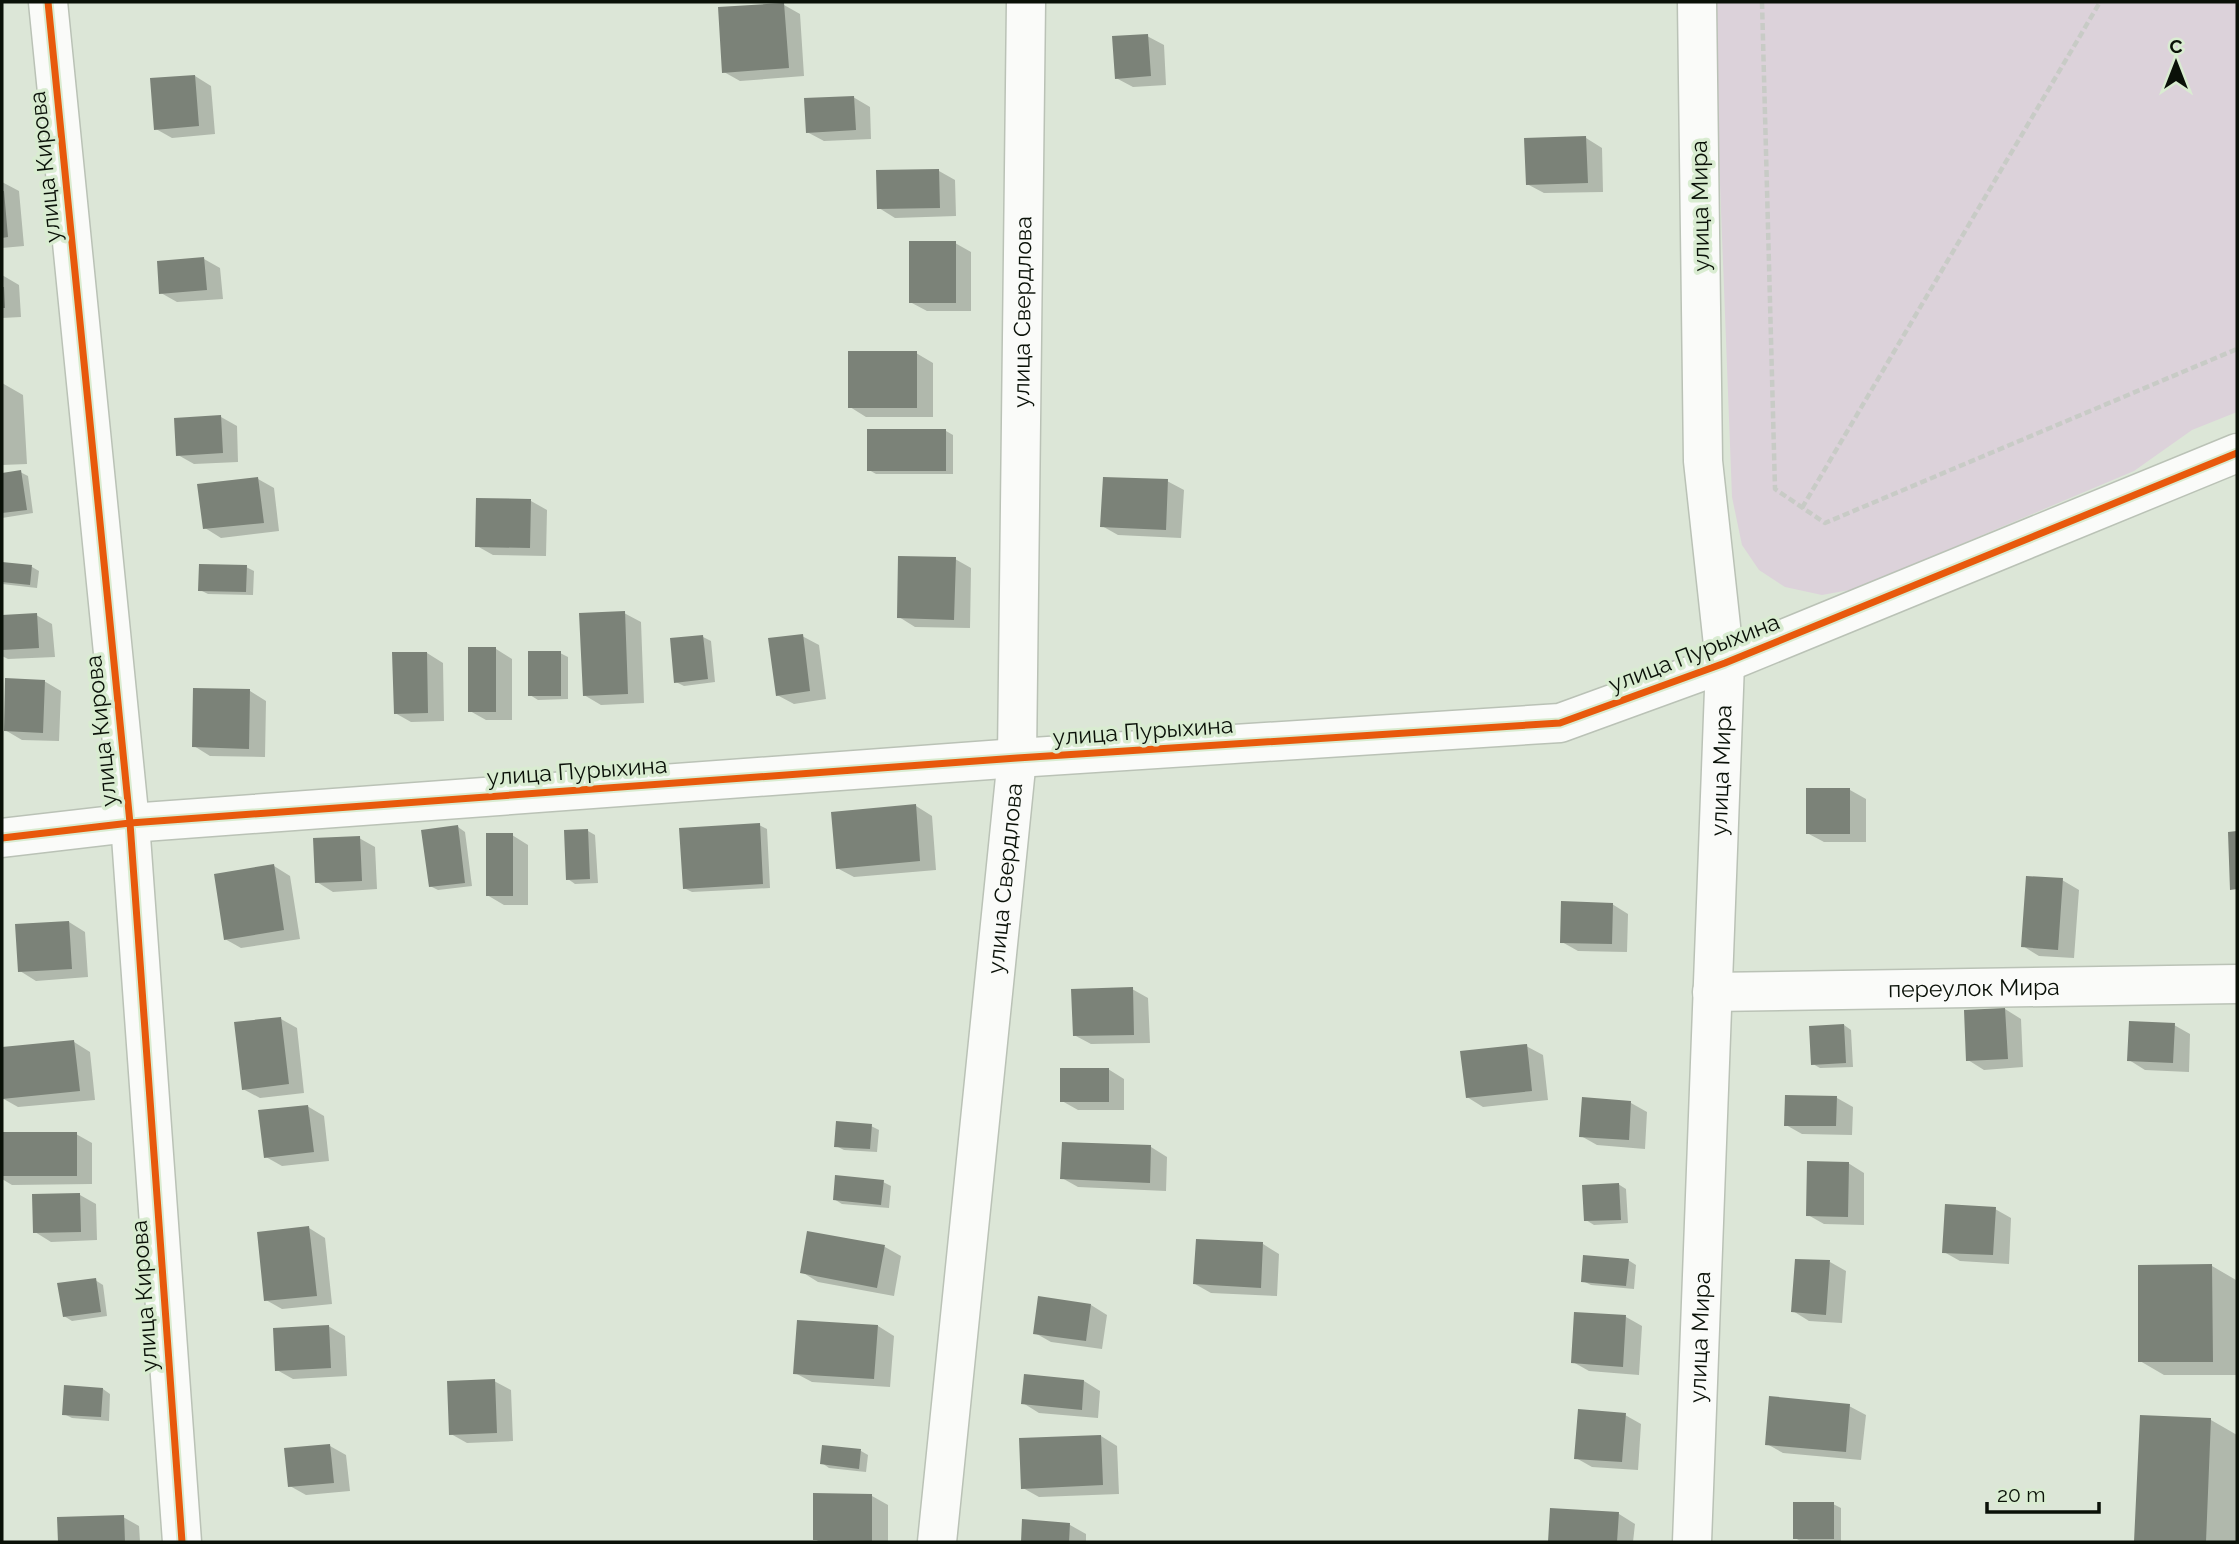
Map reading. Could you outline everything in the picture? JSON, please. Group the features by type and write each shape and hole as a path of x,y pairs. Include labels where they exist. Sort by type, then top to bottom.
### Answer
{"street":[{"name":"улица Кирова","path":"48,2 130,824 181,1542"},
{"name":"улица Свердлова","path":"937,1542 1017,758 1027,2"},
{"name":"улица Мира","path":"1692,1542 1725,663 1703,461 1697,2"},
{"name":"улица Пурыхина","path":"2,838 130,824 1017,758 1560,723 1725,663 2237,453"},
{"name":"переулок Мира","path":"1713,992 2237,984"}],"path":[{"path":"1762,2 1775,489 1825,523 2237,349"},
{"path":"1802,508 2100,2"}],"shaded area":[{"path":"1713,2 2237,2 2237,412 2192,430 2134,471 1855,589 1822,595 1785,587 1759,570 1742,545 1732,497"}],"building":[{"path":"784,3 789,68 722,73 718,7"},
{"path":"1148,34 1151,76 1115,79 1112,36"},
{"path":"195,75 199,126 154,130 150,78"},
{"path":"854,96 856,130 806,133 804,98"},
{"path":"1586,136 1588,183 1526,185 1524,138"},
{"path":"939,169 940,208 877,209 876,170"},
{"path":"2,191 8,237 2,238"},
{"path":"909,241 956,241 956,303 909,303"},
{"path":"204,257 207,290 159,294 157,261"},
{"path":"4,287 5,308 2,308"},
{"path":"848,351 917,351 917,408 848,408"},
{"path":"221,415 223,453 176,456 174,418"},
{"path":"867,429 946,429 946,471 867,471"},
{"path":"21,470 27,510 2,513 2,473"},
{"path":"258,477 264,523 203,529 197,484"},
{"path":"1103,477 1168,479 1166,530 1100,527"},
{"path":"476,498 531,499 530,548 475,547"},
{"path":"898,556 956,557 954,620 897,618"},
{"path":"2,562 32,565 30,585 2,582"},
{"path":"199,564 247,565 246,592 198,591"},
{"path":"625,611 628,694 583,696 579,613"},
{"path":"37,613 39,648 2,650 2,615"},
{"path":"803,634 810,691 776,696 768,638"},
{"path":"703,635 708,679 674,683 670,638"},
{"path":"468,647 496,647 496,712 468,712"},
{"path":"528,651 561,651 561,696 528,696"},
{"path":"392,652 427,652 428,713 394,714"},
{"path":"5,678 45,680 43,733 4,731"},
{"path":"193,688 250,689 249,749 192,747"},
{"path":"1806,788 1850,788 1850,834 1806,834"},
{"path":"916,804 920,861 836,869 831,812"},
{"path":"760,823 763,884 683,889 679,828"},
{"path":"458,825 465,883 429,887 421,830"},
{"path":"588,829 590,879 566,880 564,830"},
{"path":"2237,831 2237,889 2230,890 2228,832"},
{"path":"486,833 513,833 513,896 486,896"},
{"path":"360,836 362,881 315,883 313,838"},
{"path":"274,864 284,930 224,940 214,874"},
{"path":"2026,876 2063,878 2058,950 2021,947"},
{"path":"1561,901 1613,903 1612,944 1560,943"},
{"path":"69,921 72,969 18,972 15,924"},
{"path":"1133,987 1134,1035 1073,1036 1071,989"},
{"path":"2005,1008 2008,1059 1966,1061 1964,1010"},
{"path":"281,1017 289,1084 242,1090 234,1022"},
{"path":"2129,1021 2175,1023 2173,1063 2127,1061"},
{"path":"1844,1024 1846,1063 1811,1065 1809,1026"},
{"path":"74,1040 80,1091 2,1099 2,1047"},
{"path":"1527,1044 1532,1091 1466,1098 1460,1051"},
{"path":"1060,1068 1109,1068 1109,1102 1060,1102"},
{"path":"1785,1095 1837,1096 1836,1126 1784,1126"},
{"path":"1582,1097 1631,1101 1629,1140 1579,1137"},
{"path":"308,1105 314,1152 264,1158 258,1110"},
{"path":"836,1121 872,1124 870,1149 834,1147"},
{"path":"2,1132 77,1132 77,1176 2,1176"},
{"path":"1062,1142 1151,1145 1150,1183 1060,1179"},
{"path":"1807,1161 1849,1162 1848,1217 1806,1216"},
{"path":"835,1175 884,1180 881,1205 833,1200"},
{"path":"1619,1183 1621,1220 1584,1221 1582,1185"},
{"path":"80,1193 81,1232 33,1233 32,1194"},
{"path":"1945,1204 1996,1207 1993,1255 1942,1253"},
{"path":"309,1226 317,1296 264,1301 257,1232"},
{"path":"807,1231 885,1245 877,1288 800,1273"},
{"path":"1196,1239 1263,1242 1261,1288 1193,1284"},
{"path":"1583,1255 1629,1259 1626,1286 1581,1282"},
{"path":"1795,1259 1830,1260 1826,1315 1791,1312"},
{"path":"2212,1264 2213,1362 2138,1362 2138,1265"},
{"path":"96,1278 101,1312 63,1317 57,1283"},
{"path":"1038,1296 1091,1304 1086,1341 1033,1334"},
{"path":"1574,1312 1626,1315 1623,1367 1571,1363"},
{"path":"797,1320 878,1325 874,1379 793,1374"},
{"path":"329,1325 331,1368 275,1371 273,1328"},
{"path":"1024,1374 1084,1380 1082,1410 1021,1404"},
{"path":"495,1379 497,1433 449,1435 447,1381"},
{"path":"64,1385 103,1388 101,1417 62,1415"},
{"path":"1769,1396 1850,1404 1846,1452 1765,1445"},
{"path":"1578,1409 1626,1413 1622,1462 1574,1459"},
{"path":"2140,1415 2211,1418 2206,1542 2134,1542"},
{"path":"1101,1435 1103,1485 1021,1489 1019,1438"},
{"path":"330,1444 334,1483 288,1487 284,1448"},
{"path":"822,1445 861,1449 859,1469 820,1464"},
{"path":"813,1493 872,1494 872,1541 813,1540"},
{"path":"1793,1502 1834,1502 1834,1539 1793,1539"},
{"path":"1550,1508 1619,1512 1617,1542 1548,1542"},
{"path":"124,1515 125,1542 58,1542 57,1517"},
{"path":"1022,1519 1070,1523 1069,1542 1021,1542"}],"cycle path":[{"path":"48,2 130,823 182,1542"},
{"path":"2,838 130,823 1017,758 1560,723 1725,663 2237,453"}]}
